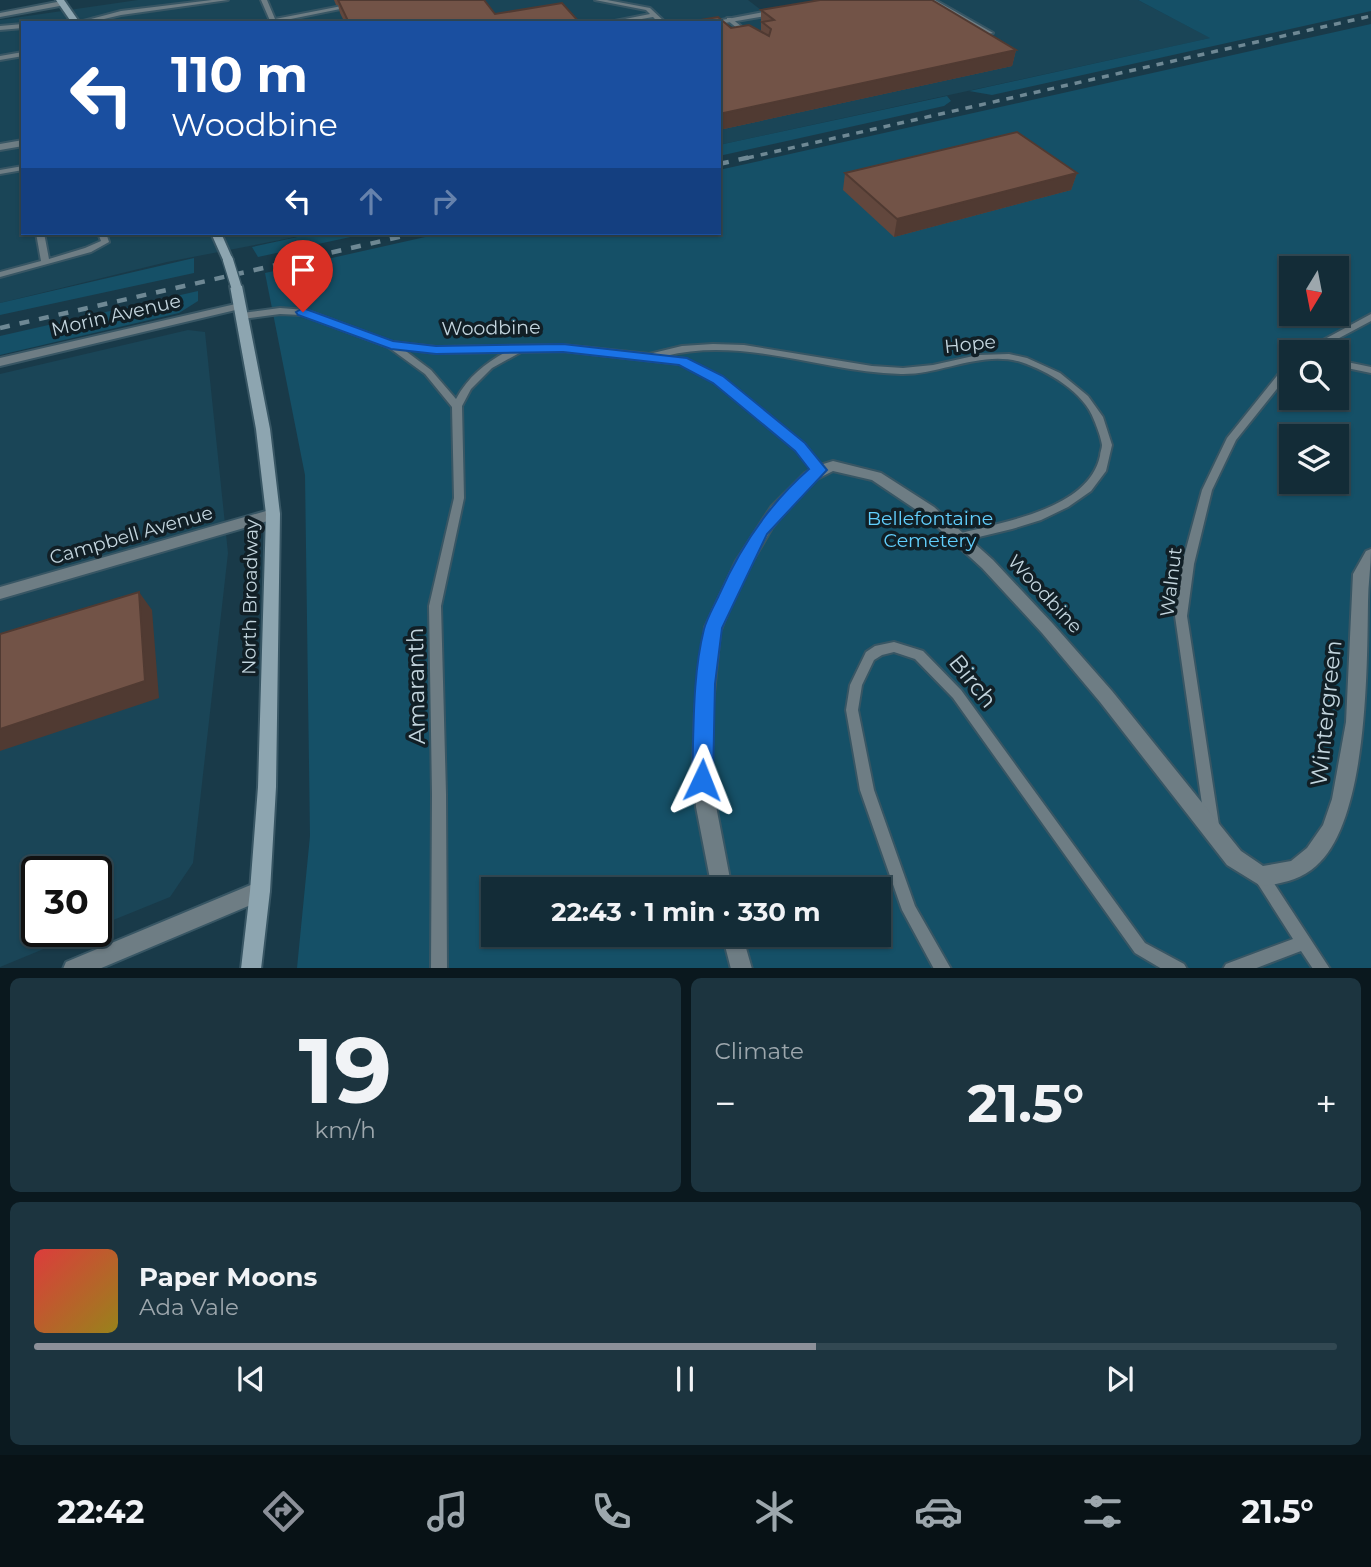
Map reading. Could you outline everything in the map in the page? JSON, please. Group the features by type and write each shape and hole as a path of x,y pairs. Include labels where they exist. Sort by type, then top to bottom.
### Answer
{"main road":[{"path":"72,0 61,2 76,21"},
{"name":"North Broadway","path":"217,235 236,286 261,417 273,514 267,787 260,891 251,968"}],"street":[{"path":"0,15 61,2"},
{"path":"720,21 784,10"},
{"path":"0,146 21,143"},
{"name":"Morin Avenue","path":"0,362 241,311"},
{"name":"Woodbine","path":"819,470 834,466 862,470 927,511 996,571 1071,652 1234,858 1261,876"},
{"path":"720,877 702,780 706,684 713,628 735,577 761,530 794,491 819,470"},
{"name":"Campbell Avenue","path":"0,593 273,514"},
{"name":"Wintergreen","path":"1261,876 1287,873 1314,856 1340,809 1354,726 1361,574 1371,555"},
{"path":"73,968 260,891"},
{"path":"736,947 742,968"}],"lane":[{"path":"87,21 121,13 225,0"},
{"path":"264,0 273,21"},
{"path":"598,0 648,9 661,21"},
{"path":"931,0 990,33"},
{"path":"278,21 356,6"},
{"path":"620,21 655,15"},
{"path":"729,19 758,42"},
{"path":"0,28 21,26"},
{"path":"0,58 21,54"},
{"path":"0,172 21,168"},
{"path":"40,235 45,262"},
{"path":"0,275 98,247 105,242 103,235"},
{"name":"Woodbine","path":"241,311 303,312 391,345 436,350 563,348 682,361 718,379 800,447 819,470"},
{"path":"1328,340 1371,317"},
{"path":"391,345 428,372 457,406 466,385 490,363 522,348"},
{"name":"Hope","path":"651,357 678,348 721,346 877,370 907,371 995,356 1020,359 1053,374 1085,399 1104,429 1106,458 1096,476 1083,491 1049,514 1007,529 958,538"},
{"path":"1349,365 1371,370"},
{"name":"Walnut","path":"1213,831 1181,616 1188,564 1207,490 1232,439 1279,379"},
{"name":"Amaranth","path":"439,968 435,606 459,498 457,406"},
{"name":"Birch","path":"943,968 909,910 867,790 852,709 856,685 870,656 878,650 894,647 919,655 932,665 957,694 1140,948 1179,968"},
{"name":"Woodbine","path":"1261,876 1322,968"},
{"path":"1231,968 1303,943"}],"shaded area":[{"path":"138,0 748,0 774,20 885,0 1138,0 1211,38 721,145 721,21 21,21 21,235 306,235 167,262 0,303 0,20"},
{"path":"188,330 205,332 228,553 193,863 170,897 112,921 112,856 21,856 21,947 48,947 0,967 0,374"}],"green space":[{"path":"1138,0 1371,0 1371,11 992,95 969,91 1210,38"},
{"name":"Bellefontaine Cemetery","path":"1371,24 1371,968 297,968 310,836 305,475 265,273 434,235 721,235 721,170"},
{"path":"947,96 951,101 944,106 721,156 721,145"},
{"path":"307,235 360,235 258,257 252,247"},
{"path":"194,258 194,273 0,315 0,303"},
{"path":"198,291 198,301 179,313 0,355 0,336"}],"building":[{"path":"338,0 484,0 495,14 562,3 578,21 348,21"},
{"path":"820,0 932,0 1016,50 721,114 721,21 695,21 718,17 731,28 749,25 769,36 771,29 762,22 774,20 761,10"},
{"path":"1017,132 1077,173 897,219 845,173"},
{"path":"139,592 145,681 0,729 0,634"}],"railway":[{"path":"747,158 1371,16"},
{"path":"721,164 755,156"},
{"path":"0,328 408,235"}],"route":[{"path":"303,312 391,345 436,350 563,348 613,351 682,361 718,379 800,447 819,470 794,491 761,530 735,577 713,628 706,684 702,780"}]}
